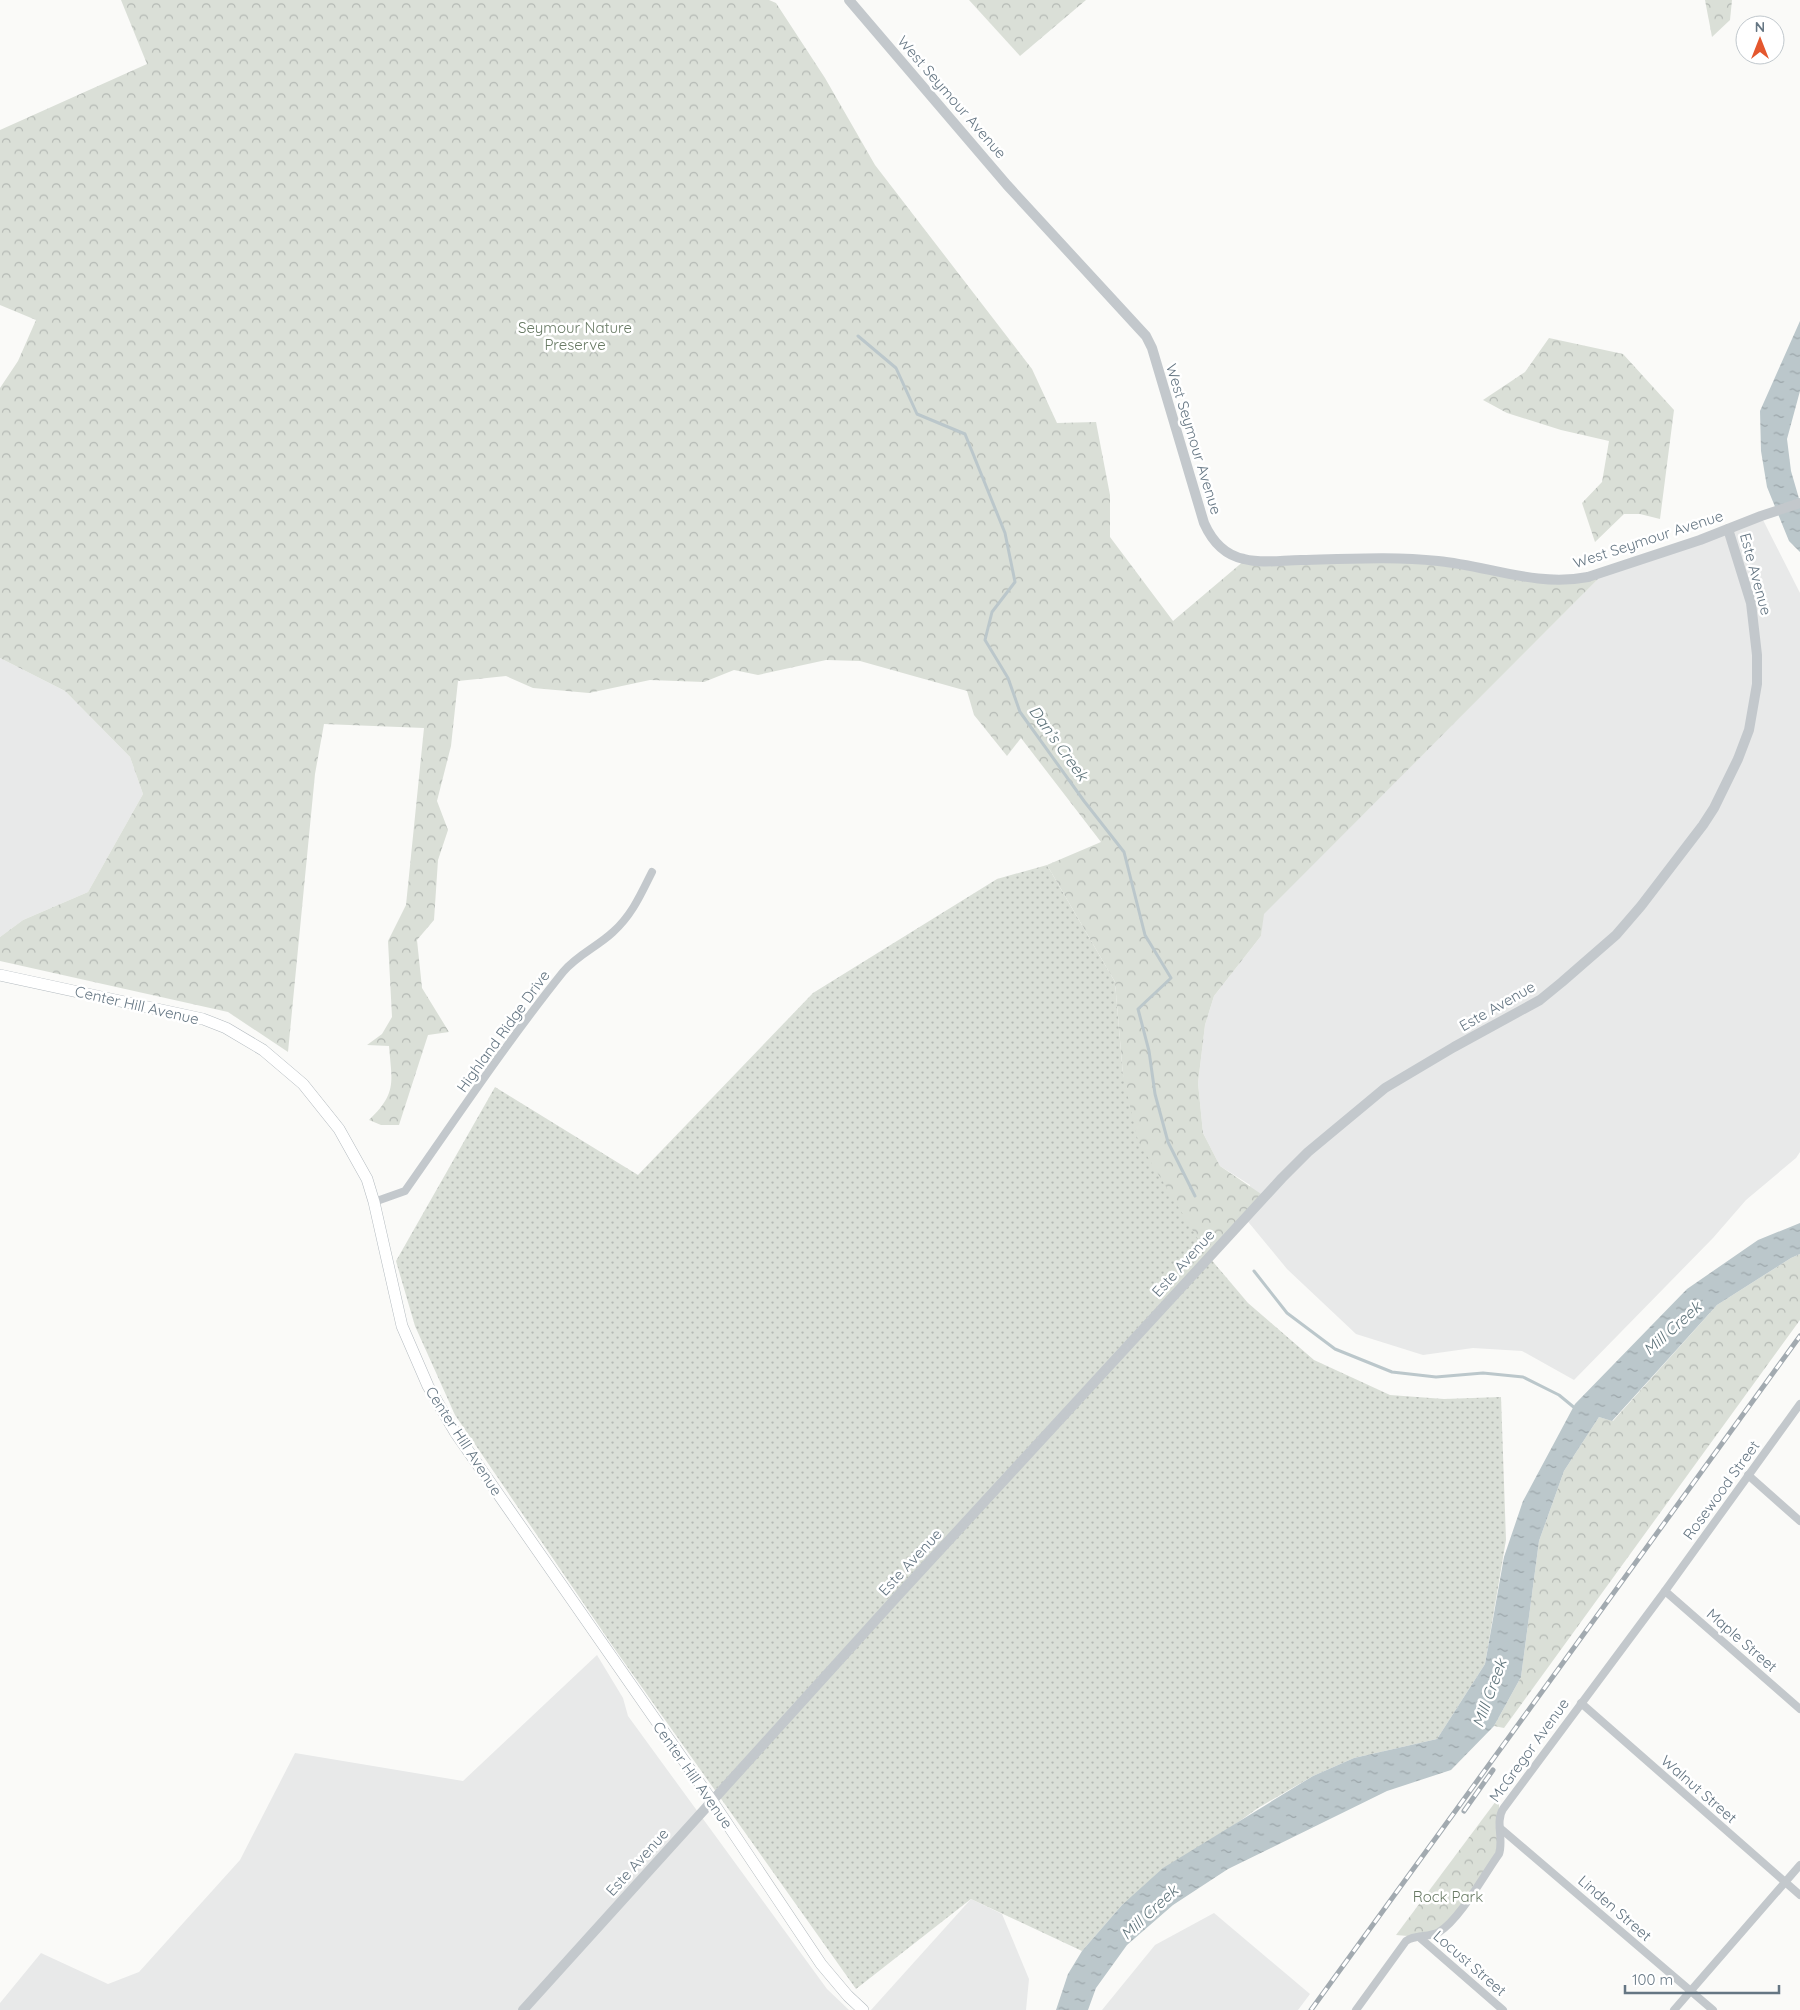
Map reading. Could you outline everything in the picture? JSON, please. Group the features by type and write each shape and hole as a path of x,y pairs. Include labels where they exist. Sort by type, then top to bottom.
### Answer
{"main road":[{"name":"Center Hill Avenue","path":"0,975 185,1014 226,1028 247,1039 282,1064 322,1106 354,1153 367,1179 402,1326 428,1386 455,1432 712,1801 821,1964 848,1996 863,2010"}],"street":[{"name":"West Seymour Avenue","path":"849,0 1007,185 1146,336 1152,348 1204,523 1216,544 1231,555 1254,561 1390,558 1438,561 1536,580 1555,581 1588,577 1700,540 1800,503"},
{"name":"Este Avenue","path":"523,2010 712,1801 1282,1178 1308,1152 1385,1088 1454,1047 1540,1000 1616,935 1641,906 1714,808 1738,759 1748,730 1757,684 1755,630 1751,603 1728,529"},
{"name":"Highland Ridge Drive","path":"374,1202 405,1191 520,1027 563,971 574,958 590,950 613,931 635,908 652,872"},
{"name":"Rosewood Street","path":"1665,1591 1800,1404"},
{"path":"1748,1476 1800,1521"},
{"name":"McGregor Avenue","path":"1356,2010 1406,1942 1411,1938 1428,1936 1440,1931 1457,1914 1499,1854 1501,1847 1499,1815 1665,1591"},
{"name":"Maple Street","path":"1665,1591 1800,1709"},
{"name":"Walnut Street","path":"1581,1703 1800,1895"},
{"name":"Linden Street","path":"1500,1828 1713,2010"},
{"path":"1674,2010 1800,1865"},
{"name":"Locust Street","path":"1419,1937 1502,2010"}],"shaded area":[{"path":"1761,516 1800,593 1800,1152 1796,1158 1746,1200 1713,1238 1574,1380 1522,1351 1473,1348 1423,1355 1356,1334 1287,1269 1245,1218 1250,1185 1220,1166 1203,1133 1198,1083 1205,1025 1214,996 1261,936 1263,914 1606,571"},
{"path":"0,658 65,691 130,757 143,794 88,892 23,920 0,937"},
{"path":"597,1655 623,1698 628,1716 827,1989 849,2010 0,2010 0,2003 41,1953 108,1984 139,1972 240,1860 295,1753 463,1781"},
{"path":"971,1899 1002,1914 1029,1979 1026,2010 871,2010"},
{"path":"1214,1913 1310,1994 1298,2010 1102,2010 1155,1945"}],"green space":[{"name":"Seymour Nature Preserve","path":"121,0 769,0 776,3 825,78 875,165 1032,369 1057,423 1096,422 1110,495 1110,537 1173,621 1245,560 1390,558 1536,580 1606,571 1264,914 1261,936 1214,996 1205,1025 1198,1083 1203,1133 1220,1166 1264,1196 1209,1257 1138,1141 1123,1075 1115,982 1047,865 1101,842 1021,738 1007,756 974,715 967,691 860,661 826,660 758,675 734,670 704,682 650,680 589,693 533,688 506,676 458,681 451,746 437,801 448,830 438,860 434,920 417,940 422,988 449,1032 428,1035 399,1125 381,1125 369,1120 384,1102 391,1087 391,1079 389,1046 367,1045 382,1034 392,1017 388,941 406,905 424,728 324,724 315,774 288,1052 228,1012 0,961 0,937 23,920 88,892 143,794 130,757 65,691 0,658 0,388 18,361 36,320 0,305 0,130 147,64"},
{"path":"969,0 1086,0 1020,56"},
{"path":"1705,0 1732,0 1730,20 1712,37"},
{"path":"1549,338 1623,354 1674,410 1660,519 1640,514 1624,514 1595,542 1582,503 1602,482 1609,441 1561,430 1507,413 1483,400 1525,372"},
{"path":"1047,865 1115,982 1123,1075 1209,1257 1248,1303 1314,1360 1390,1395 1444,1399 1501,1397 1506,1540 1485,1664 1437,1739 1354,1758 1313,1776 1258,1808 1122,1905 1082,1951 971,1899 856,1989 614,1648 455,1415 415,1326 396,1261 495,1087 638,1175 813,993 997,879"},
{"path":"1800,1254 1800,1320 1504,1728 1494,1726 1521,1677 1539,1541 1564,1471 1599,1417 1613,1421 1717,1305"},
{"name":"Rock Park","path":"1499,1797 1499,1854 1444,1928 1419,1937 1396,1935"}],"water":[{"path":"1800,321 1800,391 1787,439 1791,471 1800,502 1800,552 1789,541 1767,487 1761,451 1760,411"},
{"name":"Mill Creek","path":"1800,1223 1800,1254 1717,1305 1612,1421 1599,1417 1564,1471 1539,1541 1521,1677 1494,1726 1451,1770 1387,1791 1228,1869 1173,1905 1127,1945 1096,1988 1088,2010 1056,2010 1068,1974 1082,1951 1122,1905 1163,1868 1313,1776 1354,1758 1437,1739 1485,1664 1504,1557 1523,1501 1575,1404 1687,1289 1758,1240"}],"waterway":[{"name":"Dan’s Creek","path":"858,336 896,368 917,414 965,434 1005,533 1015,582 992,612 985,640 1008,678 1020,712 1084,801 1124,852 1145,935 1171,978 1138,1009 1149,1051 1155,1094 1168,1142 1195,1196"},
{"name":"Dan’s Creek","path":"1254,1271 1287,1313 1335,1349 1392,1372 1436,1377 1483,1373 1523,1377 1559,1395 1576,1409"}],"railway":[{"path":"1311,2010 1800,1336"},
{"path":"1464,1811 1493,1770"}]}
